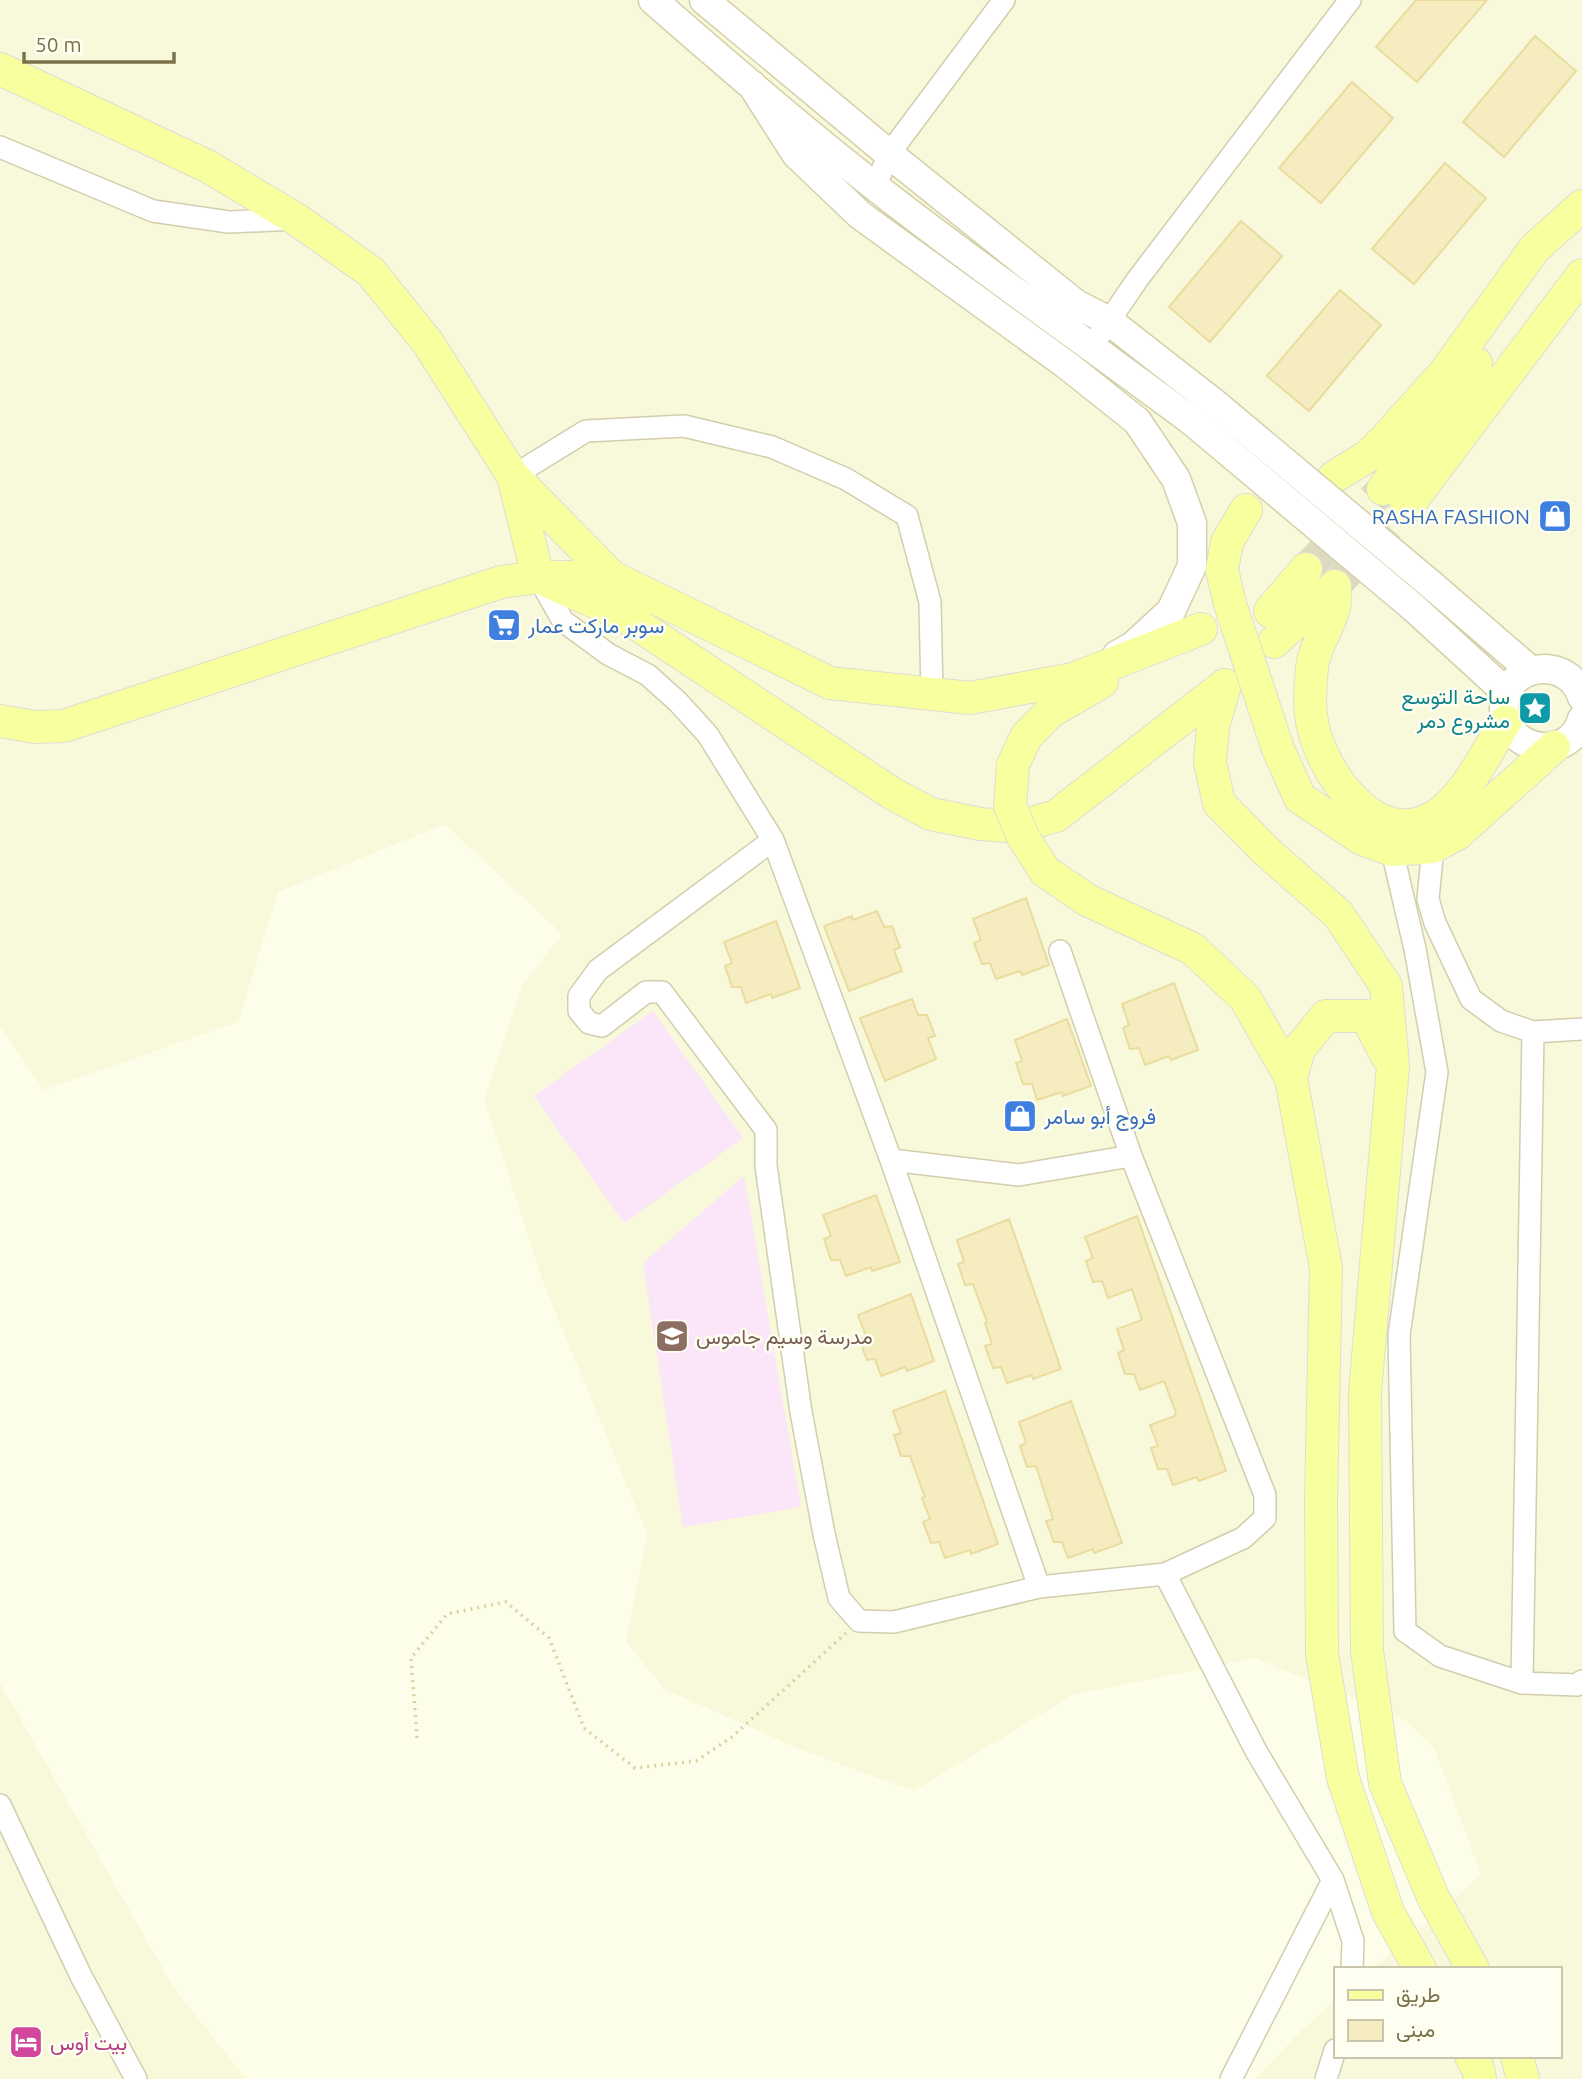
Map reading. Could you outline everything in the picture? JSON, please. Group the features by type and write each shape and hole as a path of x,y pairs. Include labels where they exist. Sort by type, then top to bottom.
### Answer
{"main road":[{"path":"0,69 207,166 296,219 371,272 428,343 513,476 612,577 831,683 970,698 1073,679 1192,633 1050,712 1026,737 1013,765 1010,806 1023,837 1045,871 1087,900 1193,949 1245,999 1291,1078 1326,1268 1321,1500 1322,1654 1343,1778 1388,1912 1419,1967"},
{"path":"1334,477 1368,456 1389,435 1446,370 1535,248 1582,206"},
{"path":"1582,218 1426,433 1394,498 1582,275"},
{"path":"513,476 538,577"},
{"path":"1246,510 1227,542 1222,570 1230,604 1278,749 1300,798 1363,839 1392,850 1433,847 1457,834 1577,717"},
{"path":"1270,611 1306,569"},
{"path":"538,577 620,612 893,794 931,814 981,824 1018,827 1056,816 1225,685 1213,727 1210,762 1219,803 1266,850 1338,914 1386,986 1393,1066 1365,1393 1367,1650 1385,1783 1433,1897 1472,1967"},
{"path":"0,721 36,727 64,726 501,582 538,577 612,577"},
{"path":"1274,642 1335,586 1335,606 1313,661 1311,715 1321,757 1353,800 1376,819 1405,827 1437,815 1465,787 1506,707"},
{"path":"1291,1078 1299,1049 1326,1016 1366,1016 1393,1066"},
{"path":"1472,2058 1480,2079"},
{"path":"1517,2058 1522,2079"}],"street":[{"path":"653,0 875,187 1008,288 1194,422 1414,608 1506,707 1511,732 1530,746 1542,748 1577,717 1565,674 1554,669 1530,670 1520,676 1506,707"},
{"path":"704,0 889,154 1076,304 1109,321 1214,403 1530,670"},
{"path":"875,187 889,154 1004,0"},
{"path":"1092,346 1137,280 1350,0"},
{"path":"752,85 796,154 860,215 1068,366 1137,421 1177,479 1192,523 1192,566 1171,611 1133,646 1073,679"},
{"path":"0,147 153,211 229,222 296,219"},
{"path":"513,476 586,431 684,426 772,447 846,479 907,516 930,602 932,695"},
{"path":"538,577 563,621 608,654 648,675 708,735 773,840 891,1160 1039,1587"},
{"path":"773,840 598,970 579,996 579,1011 589,1023 602,1026 646,992 662,992 766,1130 766,1166 777,1248 801,1412 824,1534 839,1598 859,1621 894,1622 1039,1587 1165,1574 1243,1538 1265,1518 1265,1495 1131,1156 1060,951"},
{"path":"1433,847 1428,899 1435,923 1471,999 1502,1021 1533,1032 1582,1029"},
{"path":"1392,850 1415,949 1437,1072 1399,1335 1405,1631 1440,1656 1522,1683 1577,1685 1582,1681"},
{"path":"1522,1683 1533,1032"},
{"path":"891,1160 1019,1175 1131,1156"},
{"path":"1165,1574 1256,1751 1333,1880 1353,1941 1352,1967"},
{"path":"0,1805 81,1976 136,2079"},
{"path":"1231,2079 1333,1880"},
{"path":"1326,2079 1334,2053"}],"path":[{"path":"418,1738 411,1658 447,1615 506,1602 549,1638 584,1728 635,1768 696,1761 732,1737 859,1621"}],"shaded area":[{"path":"0,0 1582,0 1582,2079 1255,2079 1302,2030 1334,2002 1334,2058 1561,2058 1561,1967 1375,1967 1481,1875 1434,1747 1406,1721 1255,1658 1075,1694 913,1791 797,1748 664,1689 626,1641 647,1534 543,1282 484,1100 523,985 562,934 445,824 278,892 238,1022 44,1090 0,1025"},
{"path":"653,1011 743,1138 624,1223 534,1096"},
{"path":"744,1176 801,1507 683,1527 643,1263"},
{"path":"0,1683 174,1988 246,2079 0,2079"}],"building":[{"path":"1416,0 1487,0 1417,82 1376,47"},
{"path":"1535,36 1576,71 1504,157 1463,122"},
{"path":"1352,82 1393,118 1321,203 1279,168"},
{"path":"1445,163 1486,198 1414,284 1372,249"},
{"path":"1241,221 1282,256 1210,342 1169,307"},
{"path":"1340,290 1381,325 1309,411 1267,376"},
{"path":"1026,898 1049,965 1022,975 1020,971 996,979 990,963 982,964 974,943 981,940 973,919"},
{"path":"877,911 884,927 892,926 900,947 894,950 902,971 849,991 824,926 852,916 853,920"},
{"path":"776,921 800,988 772,998 771,994 746,1003 741,987 732,987 725,966 732,963 724,942"},
{"path":"1174,983 1198,1050 1171,1060 1169,1056 1145,1065 1139,1048 1130,1049 1123,1028 1129,1025 1122,1004"},
{"path":"912,999 918,1015 927,1015 935,1036 928,1038 936,1059 885,1081 860,1018"},
{"path":"1067,1019 1091,1086 1063,1096 1062,1092 1037,1100 1032,1084 1023,1084 1016,1063 1022,1061 1015,1040"},
{"path":"876,1195 900,1262 872,1271 871,1267 846,1276 840,1260 831,1260 824,1239 831,1236 823,1215"},
{"path":"1137,1216 1226,1471 1199,1481 1197,1477 1173,1485 1167,1469 1158,1469 1151,1448 1158,1446 1150,1425 1175,1416 1176,1413 1164,1381 1140,1390 1134,1374 1125,1374 1118,1353 1124,1350 1117,1329 1142,1320 1132,1289 1108,1298 1102,1281 1093,1282 1086,1261 1093,1258 1085,1237"},
{"path":"1009,1219 1061,1369 1033,1379 1032,1375 1007,1383 1001,1367 993,1368 985,1346 992,1344 985,1323 987,1322 973,1284 965,1285 958,1264 964,1262 957,1240"},
{"path":"911,1294 934,1361 907,1371 905,1367 881,1376 875,1359 867,1360 859,1339 866,1336 858,1315"},
{"path":"945,1391 998,1544 971,1554 970,1550 945,1558 939,1542 931,1543 923,1522 930,1519 922,1498 925,1497 910,1456 901,1456 894,1435 901,1433 893,1411"},
{"path":"1071,1401 1122,1543 1094,1553 1093,1549 1068,1558 1062,1542 1054,1542 1046,1521 1053,1519 1036,1466 1027,1467 1020,1446 1026,1443 1019,1422"}],"tunnel":[{"path":"1306,569 1383,489"},
{"path":"1335,586 1406,508"}],"place":[{"name":"RASHA FASHION","path":"1555,516"},
{"name":"سوبر ماركت عمار","path":"504,625"},
{"name":"ساحة التوسع مشروع دمر","path":"1535,708"},
{"name":"فروج أبو سامر","path":"1020,1116"},
{"name":"مدرسة وسيم جاموس","path":"672,1336"},
{"name":"بيت أوس","path":"26,2042"}]}
